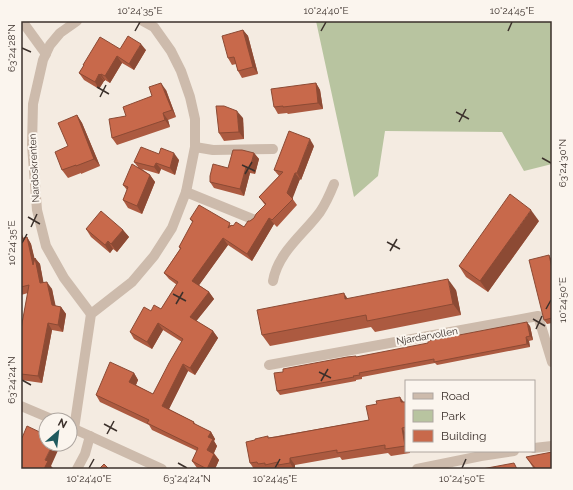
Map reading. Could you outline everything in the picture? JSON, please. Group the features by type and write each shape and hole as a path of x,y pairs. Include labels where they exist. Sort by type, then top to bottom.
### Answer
{"street":[{"path":"22,21 46,54"},
{"name":"Nardoskrenten","path":"77,21 60,33 50,45 43,60 33,104 32,144 37,210 46,246 64,278 91,314"},
{"path":"75,412 91,314 132,282 154,256 172,228 186,192 195,147 195,119 190,97 181,71 171,51 154,27 143,21"},
{"path":"195,147 213,150 273,149"},
{"path":"274,281 278,266 293,242 320,212 328,199 334,184"},
{"path":"186,192 255,220"},
{"name":"Njardarvollen","path":"269,365 538,316 552,362"},
{"path":"21,406 38,413"},
{"path":"78,431 162,469"},
{"path":"77,469 90,436"},
{"path":"535,448 552,446"},
{"path":"417,469 507,452"}],"green space":[{"path":"316,21 552,22 552,164 524,171 502,132 385,131 378,176 354,197"}],"building":[{"path":"243,30 253,67 238,71 234,57 228,58 222,36"},
{"path":"128,36 141,44 129,64 117,56 105,76 99,74 95,82 79,73 100,37 120,49"},
{"path":"161,83 172,110 163,113 165,120 112,138 109,119 126,116 123,107 152,96 149,87"},
{"path":"316,83 318,103 274,107 271,89"},
{"path":"216,106 224,106 237,111 239,132 219,133"},
{"path":"77,115 94,159 62,170 55,152 68,146 58,123"},
{"path":"289,131 310,139 297,173 295,173 287,193 293,199 272,220 269,218 247,254 223,238 192,281 209,292 190,317 213,331 190,368 183,364 162,406 211,432 208,437 213,439 207,450 214,454 207,469 192,461 198,448 147,423 149,420 96,395 110,362 134,373 129,382 153,394 183,339 158,323 147,342 130,332 144,307 151,311 154,305 161,309 178,282 164,273 181,248 179,247 193,221 190,219 199,205 230,223 228,228 232,225 233,226 236,222 244,227 248,221 254,218 266,204 259,197 283,172 274,170"},
{"path":"141,147 159,154 161,148 174,153 170,168 156,163 154,167 134,162"},
{"path":"233,150 242,150 254,153 250,168 246,167 240,189 210,182 213,164 228,168"},
{"path":"132,164 150,175 137,206 123,200 128,187 123,185"},
{"path":"510,194 531,210 480,281 459,266"},
{"path":"101,211 123,230 111,244 108,241 105,245 86,229"},
{"path":"27,237 33,265 35,258 40,283 47,282 52,305 61,307 58,325 48,323 38,376 21,374 21,329 29,285 21,287 21,239"},
{"path":"549,255 552,268 552,318 544,320 529,260"},
{"path":"448,279 453,304 367,321 366,315 262,335 257,310 344,293 345,299"},
{"path":"527,322 530,336 526,337 527,344 434,362 434,359 359,373 360,375 353,376 354,377 277,391 274,373 283,372 283,369 347,357 356,357 428,343 428,341"},
{"path":"400,397 401,402 405,402 405,427 402,428 405,446 385,449 385,445 337,453 337,450 290,458 290,463 278,465 278,462 265,465 265,463 250,463 246,442 268,436 268,438 276,437 369,420 366,406 377,404 376,401"},
{"path":"27,426 38,431 38,452 49,452 45,460 48,461 44,469 21,469 21,437 22,438"},
{"path":"552,452 552,469 536,469 526,457"},
{"path":"514,463 517,469 482,469"},
{"path":"104,464 109,469 99,469"}]}
